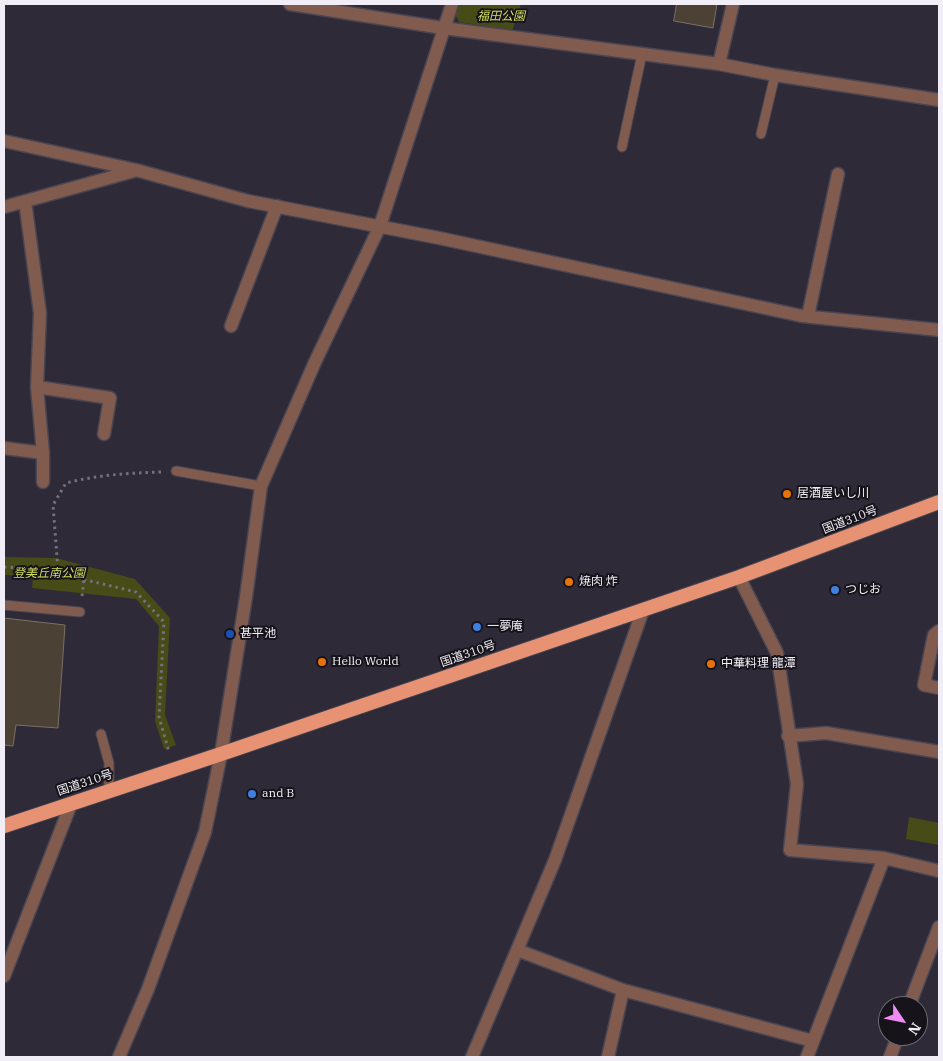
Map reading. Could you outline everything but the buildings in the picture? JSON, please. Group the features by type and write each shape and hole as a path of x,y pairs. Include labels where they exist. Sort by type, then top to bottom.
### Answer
{"highway":[{"name":"国道310号","path":"4,826 739,577 939,502"}],"street":[{"path":"290,4 443,28 719,64 775,75 939,100"},
{"path":"119,1057 148,989 205,832 221,754 246,598 261,486 316,362 380,226 452,4"},
{"path":"719,64 733,4"},
{"path":"4,141 136,170 248,201 380,226 808,316 939,330"},
{"path":"4,207 136,170"},
{"path":"808,316 838,174"},
{"path":"25,201 40,312 37,388 44,482"},
{"path":"231,326 277,206"},
{"path":"37,388 110,398 104,434"},
{"path":"4,448 43,453"},
{"path":"739,577 777,652 788,736 797,784 790,850 884,858 939,872"},
{"path":"472,1057 555,860 643,610"},
{"path":"939,631 934,635 924,685 939,688"},
{"path":"788,736 826,733 939,752"},
{"path":"4,976 71,804"},
{"path":"807,1057 884,858"},
{"path":"913,996 939,927"},
{"path":"517,950 623,990 813,1041"},
{"path":"608,1057 623,990"}],"lane":[{"path":"622,147 642,54"},
{"path":"761,134 775,75"},
{"path":"176,471 261,486"},
{"path":"4,605 80,612"},
{"path":"101,734 109,764 109,791"}],"path":[{"path":"58,570 52,505 66,483 83,478 110,475 176,471"},
{"path":"4,568 58,570 65,575 136,592 164,622 159,717 175,769"}],"green space":[{"name":"福田公園","path":"459,4 521,4 512,31 459,22 455,14"},
{"name":"登美丘南公園","path":"4,557 56,558 135,579 170,618 165,715 176,745 164,749 155,721 159,626 136,599 32,588 33,576 4,575"},
{"path":"909,817 939,823 939,845 906,839"}],"place":[{"name":"居酒屋いし川","path":"787,494"},
{"name":"焼肉 炸","path":"569,582"},
{"name":"つじお","path":"835,590"},
{"name":"一夢庵","path":"477,627"},
{"name":"甚平池","path":"230,634"},
{"name":"Hello World","path":"322,662"},
{"name":"中華料理 龍潭","path":"711,664"},
{"name":"and B","path":"252,794"}]}
